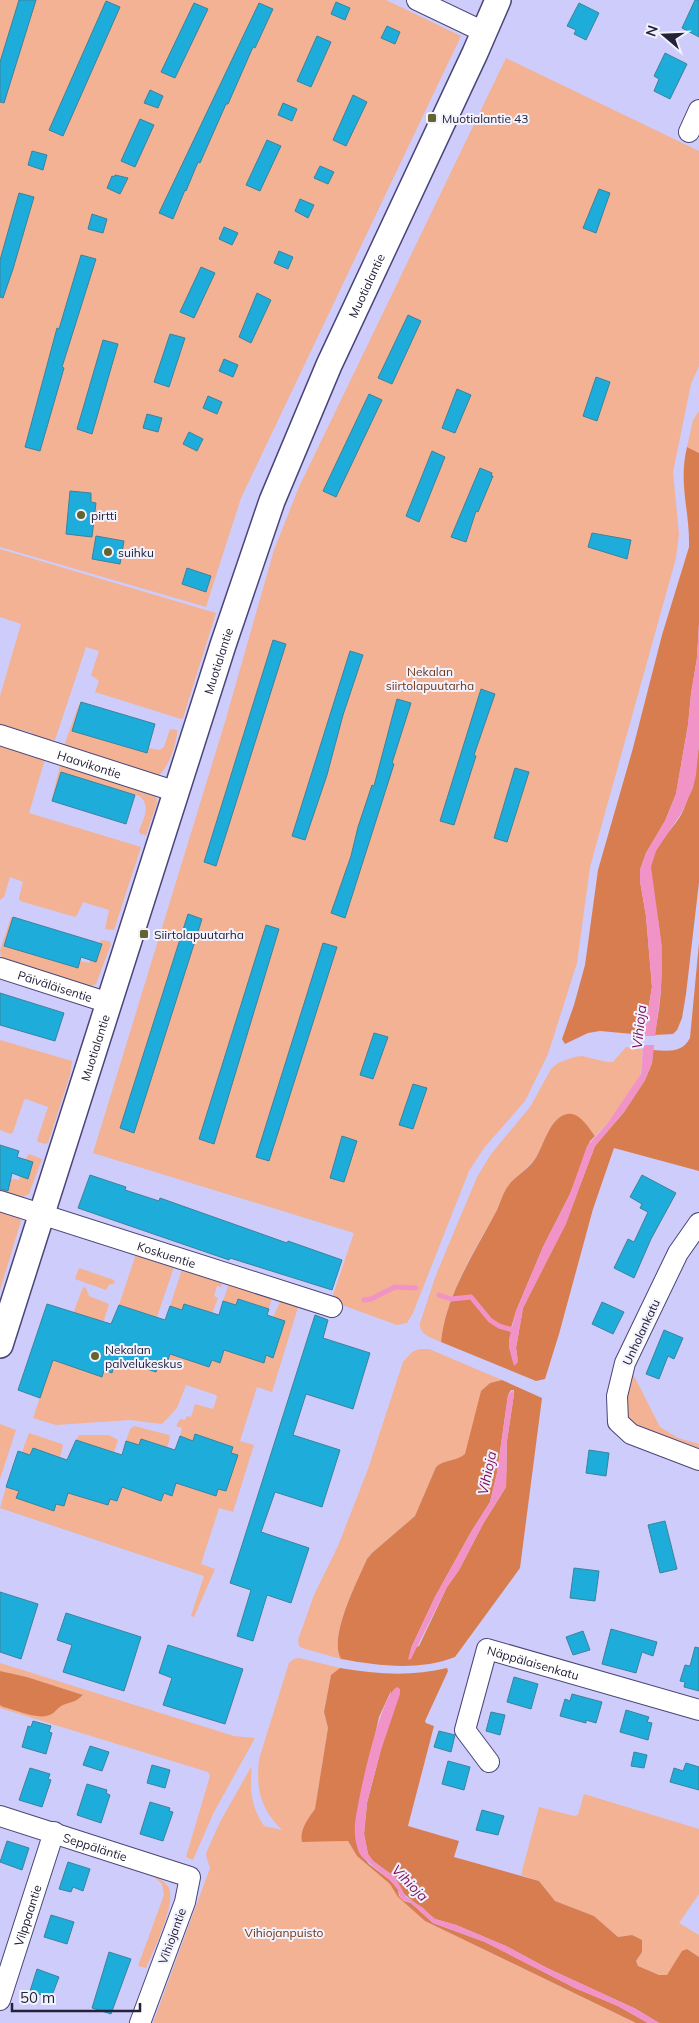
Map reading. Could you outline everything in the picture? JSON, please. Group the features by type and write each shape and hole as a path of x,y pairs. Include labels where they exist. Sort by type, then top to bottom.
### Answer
{"street":[{"path":"417,0 484,32"},
{"name":"Muotialantie","path":"0,1346 245,580 293,447 328,365 498,0"},
{"path":"689,132 699,110"},
{"name":"Haavikontie","path":"0,735 177,792"},
{"name":"Päiväläisentie","path":"0,968 109,1003"},
{"name":"Koskuentie","path":"0,1201 332,1307"},
{"name":"Unholankatu","path":"699,1223 678,1253 625,1363 617,1396 618,1422 631,1434 699,1460"},
{"name":"Näppälaisenkatu","path":"489,1762 464,1730 487,1649 699,1710"},
{"name":"Seppäläntie","path":"0,1816 190,1877"},
{"name":"Vilppaantie","path":"0,2000 54,1832"},
{"name":"Vihiojantie","path":"140,2023 185,1902 190,1877"}],"green space":[{"path":"0,0 386,0 461,36 241,498 206,607 0,547"},
{"name":"Nekalan siirtolapuutarha","path":"506,58 699,151 699,366 691,384 673,472 679,534 676,558 590,867 577,963 548,1054 525,1101 484,1148 469,1171 413,1313 407,1323 397,1325 331,1301 354,1233 93,1153 225,722 274,550 299,487"},
{"path":"699,411 699,453 687,447 693,420"},
{"path":"0,549 216,613 183,718 181,719 95,692 99,681 91,675 99,651 86,647 55,740 31,739 32,733 22,730 21,735 0,729 0,696 21,624 0,617"},
{"path":"80,701 73,731 146,753 148,748 160,750 164,747 170,729 177,730 171,756 161,773 157,776 64,746"},
{"path":"0,743 45,759 29,813 141,847 114,930 105,929 109,910 83,902 75,917 20,901 23,882 10,877 4,897 0,900"},
{"path":"63,764 156,794 157,803 146,835 140,834 139,831 146,808 139,796 61,772 51,801 60,766"},
{"path":"11,917 13,917 4,946 77,968 80,961 89,963 90,960 96,962 101,940 109,941 111,944 96,984 90,986 1,958 0,950"},
{"path":"0,1040 72,1061 70,1075 48,1143 46,1144 37,1140 48,1107 26,1099 13,1132 11,1134 0,1130"},
{"path":"626,1047 643,1049 640,1077 607,1124 595,1136 585,1123 570,1114 563,1116 553,1125 536,1157 505,1191 455,1291 448,1308 441,1342 427,1336 420,1327 420,1323 436,1275 477,1177 491,1154 530,1107 551,1069 558,1063 582,1056 613,1062"},
{"path":"29,1154 42,1159 29,1194 18,1199 0,1193 0,1177 19,1180 20,1176 28,1178 33,1163 25,1160"},
{"path":"0,1209 15,1214 21,1221 0,1290"},
{"path":"136,1254 174,1267 157,1317 141,1312 138,1319 124,1314 127,1307 119,1305"},
{"path":"79,1268 114,1280 115,1283 109,1285 106,1290 75,1279"},
{"path":"182,1269 223,1282 221,1287 217,1286 214,1296 218,1298 210,1319 200,1309 184,1304 182,1310 170,1306"},
{"path":"229,1284 272,1297 269,1309 239,1299 236,1305 223,1301"},
{"path":"83,1287 86,1288 89,1296 109,1304 101,1329 92,1318 76,1313 74,1320 71,1319"},
{"path":"281,1300 299,1304 272,1392 257,1387 240,1441 254,1445 233,1512 219,1508 201,1564 215,1569 194,1617 191,1616 204,1576 0,1508 6,1487 19,1491 17,1498 54,1511 56,1503 64,1506 68,1493 108,1505 110,1499 118,1501 122,1487 131,1490 134,1483 161,1500 164,1493 172,1496 176,1483 215,1496 218,1489 226,1491 237,1456 231,1453 232,1446 225,1444 223,1451 211,1439 195,1434 193,1441 180,1436 182,1428 176,1426 180,1419 185,1420 187,1416 191,1417 195,1404 213,1409 216,1395 186,1385 177,1408 162,1424 130,1420 56,1425 33,1418 55,1353 102,1377 104,1370 112,1372 116,1359 125,1362 128,1355 156,1372 158,1365 165,1368 170,1354 209,1367 212,1360 220,1362 224,1350 263,1362 266,1355 273,1357 285,1322 273,1317"},
{"path":"419,1349 429,1349 502,1380 490,1383 481,1391 466,1454 439,1464 436,1467 415,1516 367,1559 351,1594 341,1623 338,1649 341,1659 302,1648 299,1646 298,1640 314,1595 338,1546 368,1469 403,1362 412,1352"},
{"path":"631,1370 660,1427 678,1438 699,1444 699,1450 637,1426 631,1420 624,1407 624,1400"},
{"path":"0,1424 16,1430 0,1479"},
{"path":"134,1426 169,1435 170,1438 165,1454 157,1444 141,1439 139,1445 126,1441 130,1429"},
{"path":"29,1433 62,1444 60,1457 33,1448 30,1455 22,1452"},
{"path":"79,1435 109,1435 118,1440 114,1452 97,1447 95,1454 83,1442 76,1440"},
{"name":"Vihiojanpuisto","path":"299,1658 340,1668 331,1676 324,1712 328,1728 315,1810 303,1829 302,1842 348,1841 357,1856 391,1884 398,1897 425,1921 636,2023 153,2023 210,1868 206,1855 207,1851 220,1822 251,1767 252,1797 255,1809 264,1826 282,1830 269,1814 261,1798 258,1780 259,1759 289,1663"},
{"path":"0,1663 234,1736 255,1738 213,1814 193,1860 186,1857 210,1776 208,1772 0,1708 0,1705 25,1713 45,1716 52,1714 62,1705 75,1701 83,1695 27,1677 0,1671"},
{"path":"584,1794 699,1829 699,1894 679,1923 699,1935 699,1957 687,1949 667,1975 659,1975 638,1966 636,1961 642,1952 632,1935 618,1937 594,1916 555,1901 539,1881 521,1875 539,1807 574,1816 578,1815"},
{"path":"153,1876 166,1884 170,1895 167,1916 146,1968 138,1966 164,1895 162,1884"}],"shaded area":[{"path":"687,447 699,453 699,623 697,658 676,794 665,821 646,853 640,870 652,987 644,1035 600,1031 588,1033 565,1044 562,1039 585,965 598,870 633,748 662,635 689,547 684,485"},
{"path":"699,623 699,744 696,775 693,788 682,812 656,851 651,867 662,947 661,988 652,1063 645,1080 624,1112 595,1146 566,1224 523,1308 516,1348 518,1362 514,1366 509,1348 509,1339 516,1311 543,1247 570,1194 587,1146 607,1124 641,1074 644,1035 652,987 640,870 646,853 665,821 676,794 688,725 697,658"},
{"path":"699,744 699,882 686,994 682,1018 677,1030 673,1034 654,1035 660,998 661,961 659,928 651,877 652,860 654,853 683,811 689,795"},
{"path":"699,943 699,1171 614,1148 593,1209 545,1379 536,1381 441,1342 444,1324 455,1290 506,1189 535,1159 556,1121 567,1114 576,1115 595,1136 590,1141 570,1194 543,1247 516,1311 511,1328 518,1362 516,1348 523,1308 565,1224 595,1146 624,1112 645,1080 652,1063 653,1050 670,1051 679,1049 690,1038"},
{"path":"502,1380 542,1398 520,1568 455,1657 413,1666 370,1664 341,1659 338,1649 338,1637 341,1623 351,1594 367,1559 415,1516 436,1467 439,1464 465,1454 481,1391 490,1383","holes":["511,1390 514,1390 507,1441 506,1487 483,1524 459,1570 447,1587 419,1646 411,1648 435,1597 490,1502 497,1473 508,1395"]},
{"path":"513,1390 507,1441 506,1487 483,1524 459,1570 447,1587 411,1659 408,1660 411,1648 435,1597 490,1502 497,1473 508,1395"},
{"path":"340,1668 366,1672 407,1674 447,1668 448,1671 425,1721 434,1726 408,1826 459,1841 454,1857 539,1881 555,1901 594,1916 618,1937 632,1935 642,1940 642,1952 636,1961 638,1966 659,1975 667,1975 682,1951 687,1949 699,1957 699,2023 659,2023 636,2009 547,1968 506,1946 456,1925 435,1919 404,1894 395,1877 373,1861 368,1854 364,1834 367,1803 385,1734 391,1691 379,1717 355,1825 359,1852 369,1864 390,1880 398,1889 399,1896 404,1901 411,1903 433,1923 485,1942 575,1988 618,2006 648,2023 636,2023 425,1921 398,1897 390,1884 357,1856 348,1841 302,1842 303,1829 315,1809 328,1728 324,1712 331,1675"},
{"path":"0,1671 27,1677 83,1695 75,1701 61,1706 50,1715 39,1716 20,1712 0,1705"},
{"path":"397,1687 400,1689 400,1694 380,1753 367,1803 364,1834 368,1854 373,1861 395,1877 406,1897 422,1907 435,1919 456,1925 506,1946 547,1968 636,2009 659,2023 648,2023 618,2006 575,1988 485,1942 433,1923 411,1903 401,1899 398,1890 390,1880 362,1857 357,1846 355,1833 360,1795 377,1728 390,1694"}],"pier":[{"path":"641,1036 656,1036 656,1045 641,1045"}],"building":[{"path":"19,0 36,0 4,103 0,102 0,62"},
{"path":"695,0 699,0 699,37 682,28"},
{"path":"106,1 120,7 63,136 49,130"},
{"path":"336,2 350,8 345,20 331,14"},
{"path":"194,3 208,9 175,78 161,72"},
{"path":"259,3 273,9 255,48 253,47 173,219 159,213"},
{"path":"579,3 599,13 586,40 574,34 576,30 567,26"},
{"path":"387,26 400,32 395,44 381,38"},
{"path":"317,36 331,42 311,87 297,81"},
{"path":"665,53 687,64 670,99 654,91 659,79 654,76"},
{"path":"150,90 163,96 158,108 144,103"},
{"path":"353,95 367,102 346,146 333,140"},
{"path":"283,103 297,109 292,121 278,115"},
{"path":"140,119 154,125 135,167 121,161"},
{"path":"267,140 281,146 260,191 246,185"},
{"path":"32,151 47,155 43,170 28,165"},
{"path":"320,166 334,172 328,184 314,178"},
{"path":"115,175 128,178 120,194 107,188 112,176 114,177"},
{"path":"599,189 610,193 596,233 583,228"},
{"path":"19,193 34,197 3,298 0,297 0,260"},
{"path":"300,199 314,205 308,218 295,211"},
{"path":"92,214 107,219 103,233 88,229"},
{"path":"224,227 238,233 232,245 219,239"},
{"path":"279,251 293,257 288,269 274,263"},
{"path":"81,255 96,259 62,367 64,368 40,451 25,447 57,328 59,329"},
{"path":"201,267 215,273 194,318 180,312"},
{"path":"257,293 271,300 251,343 239,337"},
{"path":"408,315 421,321 392,384 378,378"},
{"path":"170,334 185,338 169,387 154,382"},
{"path":"103,340 118,344 92,434 77,429"},
{"path":"224,359 238,365 233,377 219,371"},
{"path":"596,377 610,382 597,421 583,416"},
{"path":"457,389 471,395 455,433 442,428"},
{"path":"369,394 382,400 336,497 323,491"},
{"path":"208,396 222,402 217,414 203,408"},
{"path":"147,414 162,418 158,432 143,428"},
{"path":"189,432 203,439 197,451 183,444"},
{"path":"432,451 445,457 419,522 406,516"},
{"path":"480,468 492,473 491,476 493,476 478,512 476,511 466,542 451,537"},
{"name":"pirtti","path":"70,491 91,493 91,502 96,503 92,537 66,534"},
{"path":"592,533 631,540 627,559 588,547"},
{"name":"suihku","path":"96,536 124,541 120,564 92,559"},
{"path":"187,568 211,576 206,592 182,584"},
{"path":"273,640 286,644 216,866 204,862"},
{"path":"350,651 363,655 343,715 327,775 305,840 292,836"},
{"path":"481,689 495,694 474,755 476,756 454,825 440,821"},
{"path":"397,699 411,703 392,763 394,764 345,918 331,913 351,856 358,827 372,785 374,786"},
{"path":"81,702 155,724 147,753 72,731"},
{"path":"515,768 529,772 507,842 494,838"},
{"path":"61,772 135,795 126,824 52,801"},
{"path":"188,914 202,919 134,1133 120,1128"},
{"path":"13,917 102,944 96,962 81,957 78,968 4,946"},
{"path":"266,925 279,929 214,1144 199,1139"},
{"path":"323,943 337,947 269,1161 256,1157"},
{"path":"0,993 64,1013 55,1041 0,1025"},
{"path":"374,1033 388,1037 373,1079 360,1075"},
{"path":"413,1084 427,1088 413,1129 399,1125"},
{"path":"342,1136 357,1141 344,1182 330,1178"},
{"path":"0,1145 19,1151 17,1157 33,1162 28,1179 12,1173 8,1191 0,1189"},
{"path":"90,1175 126,1187 125,1190 159,1201 160,1198 287,1243 288,1241 342,1260 332,1290 230,1258 229,1260 78,1208"},
{"path":"642,1175 676,1193 651,1239 634,1278 614,1268 628,1239 634,1242 648,1212 640,1208 642,1204 630,1197"},
{"name":"Nekalan palvelukeskus","path":"238,1299 269,1309 267,1315 285,1321 273,1358 266,1355 264,1363 224,1350 220,1363 212,1360 209,1367 170,1354 165,1368 158,1365 156,1372 116,1359 112,1373 104,1370 102,1377 53,1360 40,1398 18,1390 47,1304 111,1324 119,1305 165,1320 170,1306 182,1310 184,1304 219,1315 223,1301 236,1305"},
{"path":"602,1302 624,1312 613,1334 592,1324"},
{"path":"315,1315 328,1320 323,1338 370,1353 353,1409 306,1394 293,1435 340,1450 322,1507 275,1492 261,1532 309,1548 291,1603 267,1595 253,1641 237,1636 251,1590 230,1583"},
{"path":"664,1330 683,1338 674,1359 668,1356 659,1379 646,1374"},
{"path":"195,1434 233,1447 231,1453 238,1455 226,1491 218,1489 216,1496 176,1483 172,1496 164,1493 161,1501 122,1487 117,1501 110,1499 108,1505 68,1493 64,1506 56,1504 54,1511 16,1498 19,1491 6,1487 18,1451 30,1455 33,1448 67,1460 76,1440 122,1455 126,1441 139,1445 141,1439 175,1450 180,1436 193,1441"},
{"path":"589,1450 609,1453 606,1476 586,1473"},
{"path":"665,1521 677,1569 660,1573 648,1525"},
{"path":"574,1568 599,1571 595,1601 570,1598"},
{"path":"0,1592 38,1604 21,1659 0,1652"},
{"path":"66,1613 141,1637 124,1691 63,1672 72,1645 57,1640"},
{"path":"611,1629 657,1642 653,1656 642,1652 636,1673 602,1664"},
{"path":"583,1631 590,1650 573,1655 566,1637"},
{"path":"168,1645 243,1669 225,1724 163,1705 172,1678 159,1673"},
{"path":"695,1647 699,1648 699,1691 684,1687 685,1682 680,1681 685,1665 690,1666"},
{"path":"514,1677 538,1684 531,1709 507,1702"},
{"path":"572,1694 602,1702 596,1723 586,1720 586,1723 560,1716 565,1699 570,1701"},
{"path":"626,1710 649,1717 647,1722 652,1723 648,1740 620,1732"},
{"path":"491,1712 505,1715 500,1735 486,1731"},
{"path":"33,1721 51,1726 49,1732 52,1733 46,1754 22,1747 28,1726 31,1727"},
{"path":"439,1731 455,1735 451,1752 434,1747"},
{"path":"90,1746 109,1752 102,1771 83,1765"},
{"path":"634,1752 647,1755 644,1768 631,1766"},
{"path":"448,1761 470,1767 464,1790 442,1784"},
{"path":"686,1763 699,1767 699,1790 670,1782 674,1768 683,1771"},
{"path":"152,1765 170,1770 165,1788 147,1783"},
{"path":"30,1768 50,1774 48,1779 51,1780 42,1807 19,1800"},
{"path":"87,1784 107,1790 106,1793 110,1795 101,1823 77,1815"},
{"path":"150,1802 170,1808 169,1811 173,1812 163,1841 140,1834"},
{"path":"482,1810 504,1816 498,1835 476,1830"},
{"path":"7,1841 29,1848 22,1870 0,1862"},
{"path":"68,1862 90,1869 83,1891 73,1887 71,1892 59,1889"},
{"path":"51,1915 74,1922 67,1944 44,1937"},
{"path":"109,1952 131,1959 111,2014 92,2008"},
{"path":"37,1969 59,1977 51,1998 30,1991"}],"waterway":[{"path":"364,1300 371,1299 395,1287 416,1288"},
{"path":"439,1295 451,1299 471,1297 490,1320 499,1326 516,1331"}],"place":[{"name":"Muotialantie 43","path":"432,118"},
{"name":"pirtti","path":"81,515"},
{"name":"suihku","path":"108,552"},
{"name":"Siirtolapuutarha","path":"144,934"},
{"name":"Nekalan palvelukeskus","path":"95,1356"}],"water label":[{"name":"Vihioja","path":"639,1027"},
{"name":"Vihioja","path":"487,1473"},
{"name":"Vihioja","path":"410,1883"}]}
